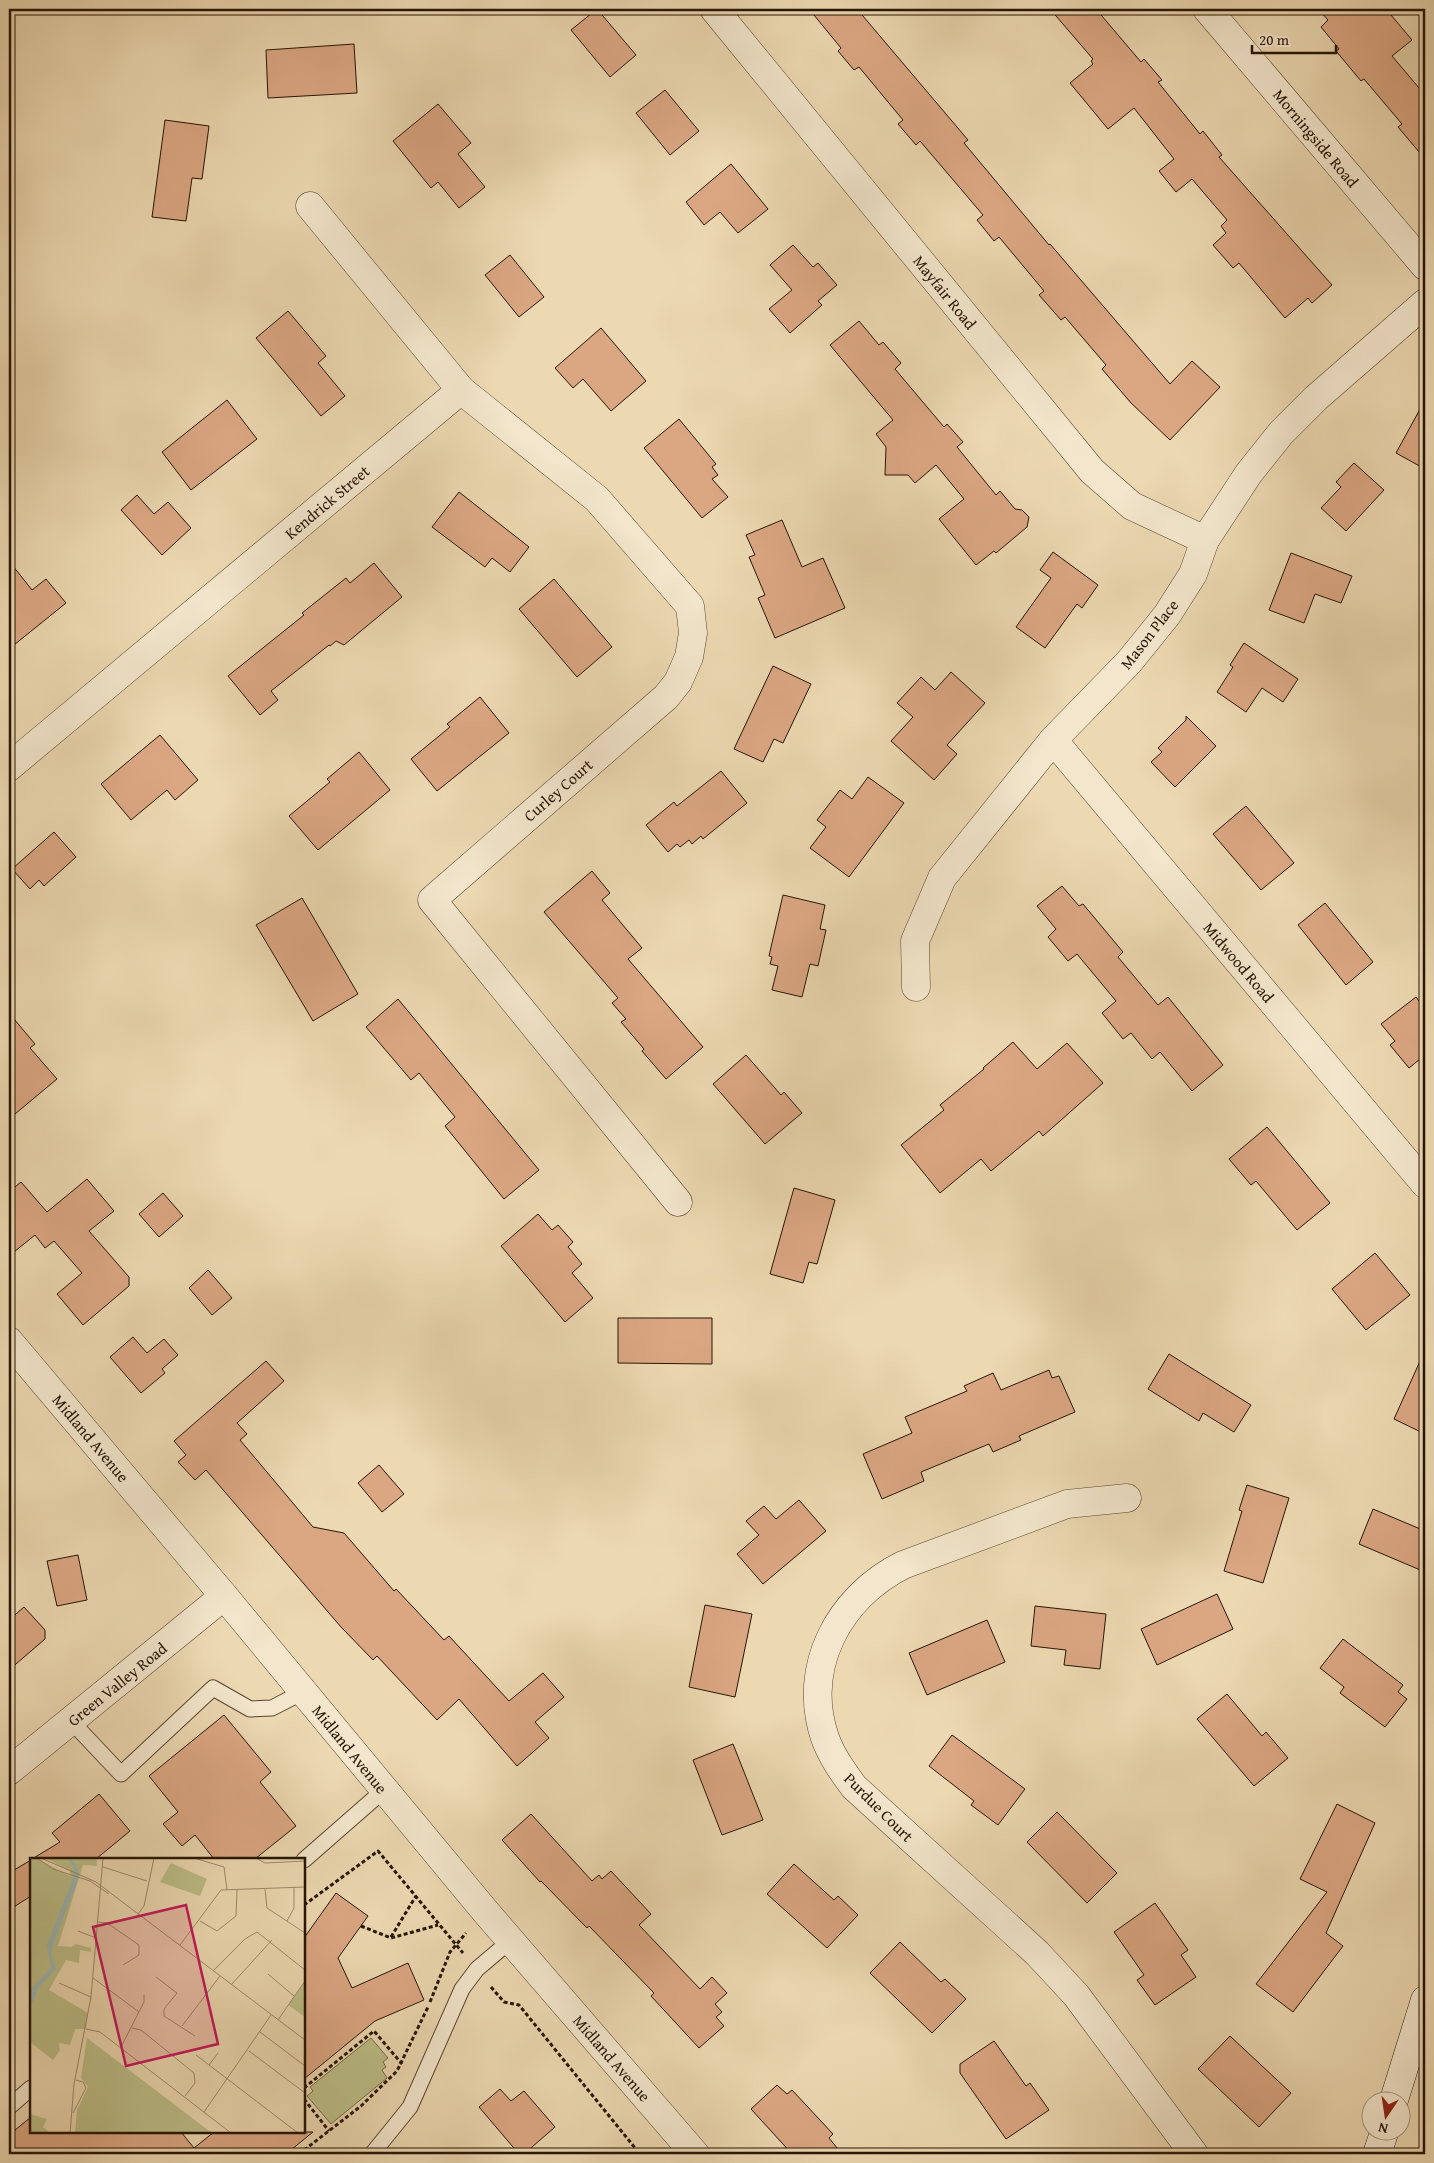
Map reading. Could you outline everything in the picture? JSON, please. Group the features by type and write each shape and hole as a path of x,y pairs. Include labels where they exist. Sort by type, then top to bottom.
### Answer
{"street":[{"name":"Mayfair Road","path":"714,9 1092,471 1132,506 1205,540"},
{"name":"Morningside Road","path":"1207,9 1425,266"},
{"path":"310,206 461,390"},
{"name":"Mason Place","path":"916,987 915,941 942,878 1053,740 1129,662 1167,614 1192,574 1205,540 1249,473 1281,433 1316,398 1425,303"},
{"name":"Kendrick Street","path":"9,767 461,390"},
{"name":"Curley Court","path":"461,390 597,499 690,606 693,633 689,657 678,682 666,697 432,900 678,1202"},
{"name":"Midwood Road","path":"1053,740 1425,1184"},
{"name":"Midland Avenue","path":"9,1341 224,1596 485,1911 695,2154"},
{"name":"Purdue Court","path":"1127,1498 1067,1504 888,1573 861,1593 841,1618 824,1656 820,1675 819,1706 825,1737 837,1764 854,1787 1037,1953 1076,1994 1194,2154"},
{"name":"Green Valley Road","path":"9,1771 224,1596"},
{"path":"1397,2090 1425,2000"},
{"path":"1377,2154 1382,2140"}],"lane":[{"path":"71,1721 121,1774 213,1688 250,1709 272,1708 303,1692"},
{"path":"305,1859 384,1790"},
{"path":"372,2154 410,2107 462,1989 476,1969 510,1940"},
{"path":"9,2107 30,2089"}],"path":[{"path":"391,1938 416,1896"},
{"path":"299,2154 330,2132 361,2106 397,2071 402,2064 450,1952 485,1911"},
{"path":"362,1926 391,1938 438,1925"},
{"path":"305,2087 374,2030 402,2064"},
{"path":"305,2100 330,2132"}],"green space":[{"path":"371,2038 388,2058 383,2062 386,2067 382,2070 387,2078 331,2124 307,2096 313,2091 310,2087"}],"building":[{"path":"597,9 636,55 610,77 571,30"},
{"path":"809,9 857,9 968,140 964,143 1049,245 1170,384 1192,361 1220,387 1170,440 1131,403 1102,369 1106,365 1065,317 1061,320 1039,295 1044,291 999,237 994,241 977,220 983,215 920,141 916,145 898,124 903,120 859,67 854,70 838,51 841,48"},
{"path":"1050,9 1096,9 1141,62 1144,59 1162,80 1158,82 1200,134 1203,131 1222,155 1219,157 1332,285 1312,303 1308,298 1285,318 1239,263 1233,268 1213,245 1226,233 1221,226 1227,220 1192,179 1176,192 1159,171 1174,159 1134,108 1108,129 1070,83 1093,64 1091,61 1093,59"},
{"path":"1318,9 1386,9 1412,40 1392,56 1425,95 1425,159 1398,127 1402,124 1364,79 1361,81 1336,51 1339,49 1321,27 1328,20"},
{"path":"354,44 357,93 268,98 266,50"},
{"path":"665,90 699,131 670,155 636,113"},
{"path":"438,104 471,143 458,154 485,187 459,208 438,182 431,188 393,141"},
{"path":"165,120 209,126 202,179 192,178 186,221 152,217"},
{"path":"731,164 768,209 738,233 720,212 704,225 686,202"},
{"path":"793,245 813,267 818,263 837,285 818,301 822,305 790,333 769,309 792,290 770,265"},
{"path":"510,255 544,297 519,317 485,275"},
{"path":"288,311 326,356 318,363 345,396 321,416 256,338"},
{"path":"859,321 879,345 883,342 901,363 895,369 944,427 947,424 963,442 957,447 996,495 1000,491 1015,509 1022,510 1029,517 1027,527 996,553 994,551 976,565 939,519 964,499 936,465 915,483 908,475 885,475 886,447 876,434 893,420 830,345"},
{"path":"601,328 646,381 611,411 583,379 573,388 555,368"},
{"path":"227,400 257,439 191,490 162,452"},
{"path":"1425,400 1425,469 1396,453"},
{"path":"679,419 716,464 712,467 718,475 712,479 728,497 702,518 644,448"},
{"path":"1354,463 1384,490 1346,531 1321,508 1341,487 1336,482"},
{"path":"459,492 529,547 510,572 492,558 485,567 432,527"},
{"path":"137,495 154,514 168,502 191,528 162,555 121,510"},
{"path":"782,520 802,567 823,558 845,608 775,638 758,598 765,595 749,557 755,555 746,535"},
{"path":"1053,552 1098,585 1082,608 1077,604 1045,648 1016,627 1051,578 1040,570"},
{"path":"1291,553 1352,576 1341,603 1315,594 1304,623 1269,610"},
{"path":"9,561 32,590 46,579 66,603 9,649"},
{"path":"374,563 402,597 344,645 336,641 329,645 271,691 278,700 260,715 228,676 304,615 302,613 346,578 350,583"},
{"path":"554,579 612,647 577,677 519,609"},
{"path":"1244,643 1298,679 1283,702 1262,688 1246,712 1217,692 1233,667 1230,665"},
{"path":"773,666 811,684 783,743 774,739 763,762 734,749"},
{"path":"951,672 985,703 947,745 957,754 934,780 891,741 913,717 897,703 921,677 935,690"},
{"path":"480,697 509,733 437,791 411,759 450,727 447,724"},
{"path":"1186,716 1216,746 1175,787 1151,762 1162,752 1158,748 1186,720"},
{"path":"160,735 198,780 175,800 167,790 131,820 101,784"},
{"path":"359,752 390,790 318,850 289,816 330,782 327,779"},
{"path":"721,771 747,803 703,839 701,836 692,844 689,840 680,847 677,844 668,852 646,825 674,802 677,806"},
{"path":"868,777 904,803 849,877 810,848 826,827 817,820 840,790 852,799"},
{"path":"1246,806 1294,863 1261,890 1213,834"},
{"path":"54,832 76,857 44,886 39,880 30,889 12,869"},
{"path":"592,871 610,893 602,900 642,948 628,959 703,1047 666,1079 621,1022 626,1019 612,1003 618,998 544,912"},
{"path":"1062,886 1079,906 1083,904 1123,952 1118,957 1158,1005 1168,997 1223,1065 1192,1091 1160,1052 1152,1059 1131,1033 1123,1039 1102,1013 1116,1001 1077,954 1068,961 1048,937 1056,929 1037,906"},
{"path":"783,895 825,905 820,929 826,930 818,966 810,964 802,997 772,990 778,966 770,964 772,957 769,956"},
{"path":"302,898 358,994 313,1021 256,925"},
{"path":"1325,903 1373,962 1346,985 1298,925"},
{"path":"1416,997 1425,1009 1425,1055 1409,1068 1390,1045 1395,1041 1381,1024"},
{"path":"398,999 539,1170 504,1199 445,1126 455,1117 419,1073 411,1080 366,1027"},
{"path":"9,1013 35,1044 30,1048 57,1079 9,1119"},
{"path":"1013,1042 1037,1069 1067,1043 1103,1083 1043,1136 1039,1131 991,1171 981,1159 940,1193 901,1145 944,1110 940,1105"},
{"path":"746,1055 781,1095 784,1092 802,1113 765,1144 713,1084"},
{"path":"1267,1127 1330,1203 1297,1230 1256,1181 1251,1185 1229,1159"},
{"path":"87,1179 114,1211 89,1231 129,1277 129,1286 83,1325 57,1294 82,1273 54,1241 45,1248 35,1235 9,1256 9,1192 21,1182 47,1212"},
{"path":"794,1188 835,1200 817,1264 809,1262 803,1283 770,1274"},
{"path":"163,1193 183,1216 159,1237 139,1214"},
{"path":"538,1214 552,1230 558,1225 573,1242 568,1247 582,1264 572,1273 593,1298 565,1322 501,1246"},
{"path":"1375,1253 1410,1295 1366,1330 1332,1289"},
{"path":"208,1270 232,1298 212,1315 189,1288"},
{"path":"618,1318 712,1318 712,1364 618,1363"},
{"path":"133,1337 147,1353 164,1339 178,1355 162,1369 165,1373 141,1393 110,1357"},
{"path":"1425,1350 1425,1434 1394,1419"},
{"path":"1169,1354 1251,1405 1234,1432 1203,1413 1199,1421 1148,1389"},
{"path":"266,1361 284,1381 237,1423 247,1434 240,1440 313,1527 344,1533 394,1591 396,1589 444,1640 449,1636 509,1701 543,1673 564,1697 535,1722 549,1738 517,1766 459,1699 437,1720 377,1656 373,1660 341,1627 206,1470 195,1480 178,1462 186,1455 174,1441"},
{"path":"1049,1370 1052,1378 1059,1376 1075,1412 1019,1436 1021,1440 993,1452 989,1444 921,1472 924,1481 882,1499 863,1454 912,1433 905,1417 967,1391 964,1386 993,1373 1001,1390"},
{"path":"379,1465 404,1494 382,1512 358,1483"},
{"path":"1247,1485 1289,1498 1263,1583 1224,1571 1242,1511 1239,1510"},
{"path":"799,1500 826,1531 763,1584 737,1554 759,1535 746,1521 764,1506 776,1519"},
{"path":"1373,1509 1425,1531 1425,1572 1359,1544"},
{"path":"78,1555 87,1600 57,1606 47,1561"},
{"path":"1217,1594 1233,1629 1157,1665 1141,1629"},
{"path":"705,1605 752,1614 735,1697 689,1687"},
{"path":"1035,1606 1106,1614 1100,1669 1064,1665 1066,1650 1031,1646"},
{"path":"24,1607 45,1630 45,1639 9,1670 9,1620"},
{"path":"987,1620 1005,1662 927,1695 909,1653"},
{"path":"1343,1639 1403,1685 1398,1692 1407,1699 1385,1727 1340,1693 1344,1687 1320,1668"},
{"path":"1227,1694 1262,1736 1266,1732 1288,1758 1254,1786 1197,1719"},
{"path":"224,1715 271,1772 260,1782 296,1826 256,1858 213,1858 195,1835 182,1846 163,1824 178,1812 149,1776"},
{"path":"952,1735 1025,1789 998,1825 971,1805 974,1801 929,1766"},
{"path":"733,1744 763,1820 722,1835 693,1760"},
{"path":"99,1794 130,1831 97,1858 34,1858 60,1842 52,1833"},
{"path":"1337,1804 1375,1823 1326,1933 1343,1946 1293,2012 1256,1984 1327,1892 1300,1879"},
{"path":"1057,1812 1117,1873 1087,1903 1027,1842"},
{"path":"531,1814 592,1881 599,1875 602,1879 611,1871 651,1914 639,1925 700,1989 712,1977 727,1993 715,2004 722,2012 716,2017 724,2026 699,2048 651,1996 654,1993 589,1926 587,1928 540,1882 502,1840"},
{"path":"30,1861 30,1897 9,1910 9,1873"},
{"path":"794,1864 834,1900 838,1896 858,1915 827,1948 767,1894"},
{"path":"336,1893 368,1916 338,1958 352,1988 408,1963 424,2000 375,2021 305,2078 305,1937"},
{"path":"1155,1903 1188,1950 1181,1955 1196,1977 1155,2005 1137,1980 1144,1975 1114,1932"},
{"path":"900,1942 941,1982 945,1979 966,1999 932,2033 870,1973"},
{"path":"1230,2036 1291,2093 1259,2127 1198,2069"},
{"path":"994,2041 1026,2086 1030,2083 1049,2110 1006,2139 960,2073 960,2064"},
{"path":"777,2085 787,2094 792,2090 833,2134 829,2138 842,2154 792,2154 751,2109"},
{"path":"500,2089 511,2101 524,2091 555,2127 524,2154 519,2154 479,2107"},
{"path":"30,2118 30,2133 182,2133 194,2148 213,2133 313,2132 286,2154 9,2154 9,2135"}]}
